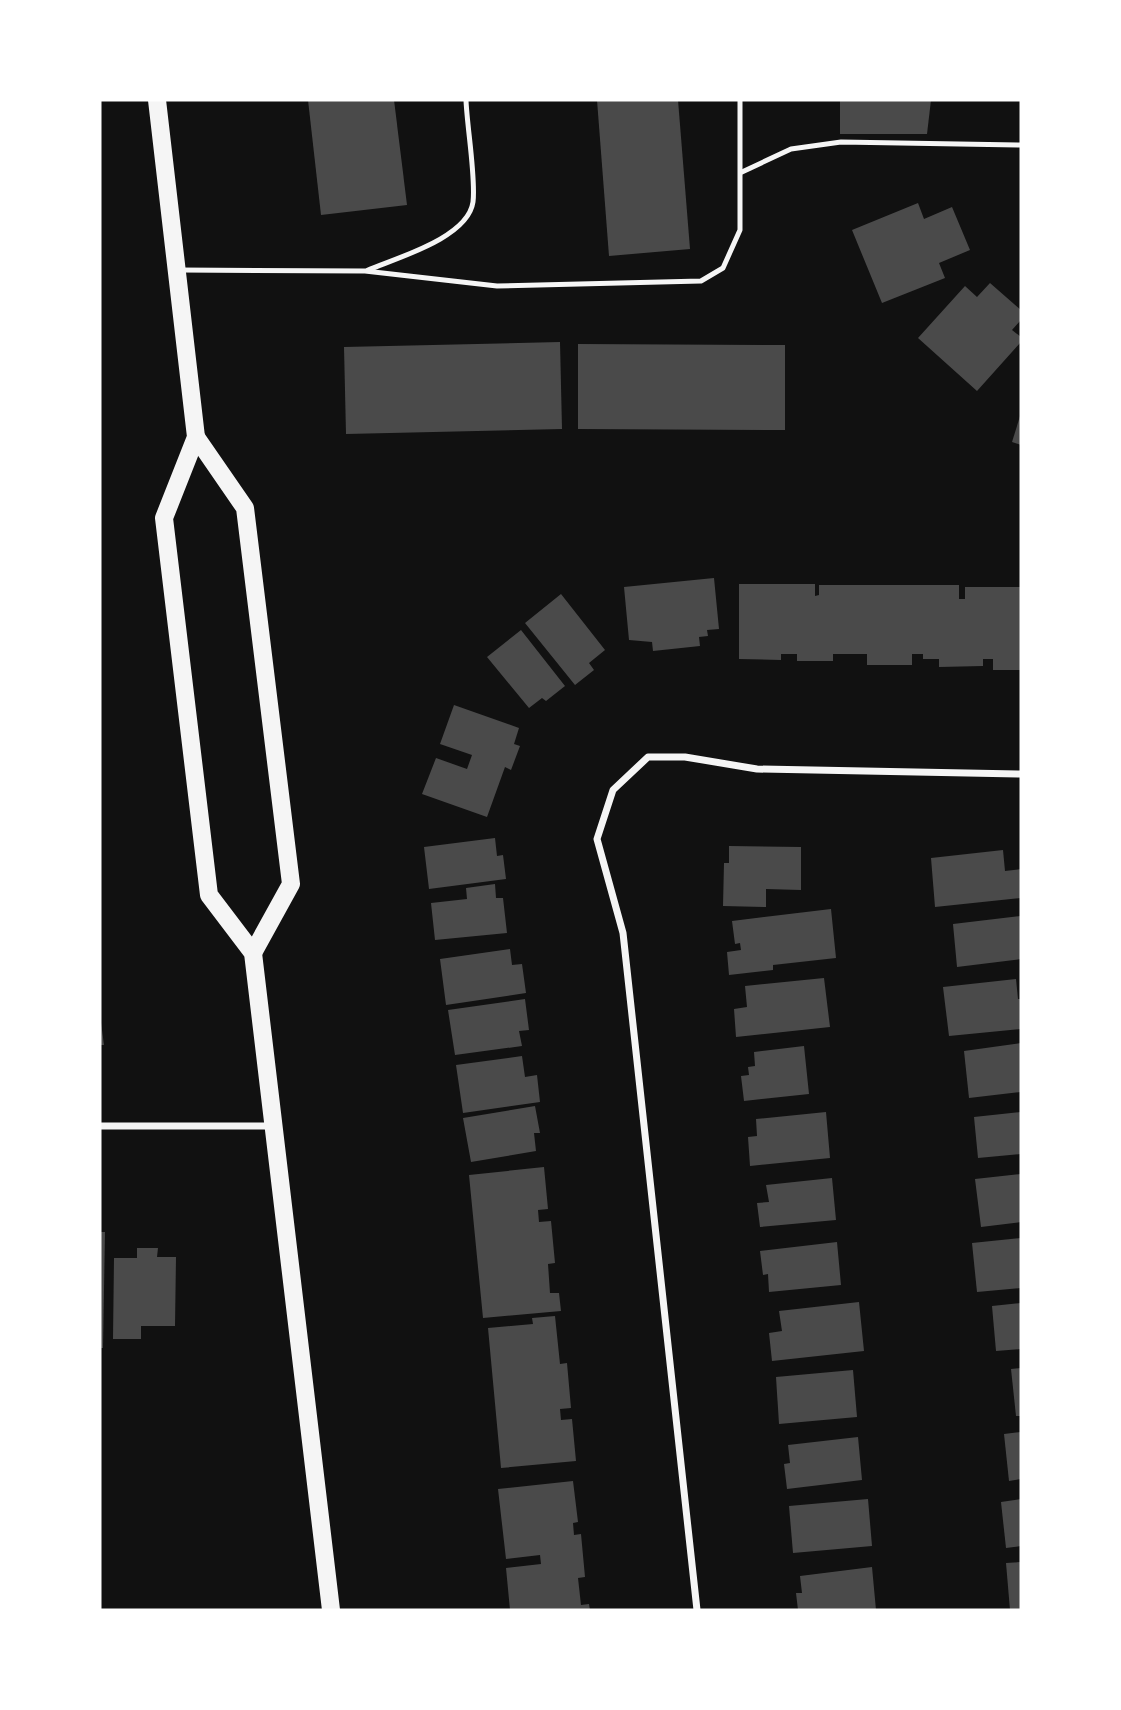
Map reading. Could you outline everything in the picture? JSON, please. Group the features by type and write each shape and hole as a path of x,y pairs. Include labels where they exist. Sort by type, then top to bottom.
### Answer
{"main road":[{"path":"157,100 195,437 164,518 209,895 253,953 331,1610"},
{"path":"195,437 245,508 290,884 253,953"}],"street":[{"path":"697,1610 623,933 597,839 613,790 648,757 685,757 757,769 1021,774"},
{"path":"100,1126 273,1126"}],"lane":[{"path":"365,271 435,243 459,224 473,204 466,100"},
{"path":"177,270 365,271 497,286 701,281 723,268 733,251 740,230 740,100"},
{"path":"742,172 791,149 841,142 1021,145"}],"building":[{"path":"308,100 394,100 407,205 321,215"},
{"path":"597,100 678,100 690,249 609,256"},
{"path":"840,100 931,100 927,134 840,134"},
{"path":"918,203 924,219 952,207 970,250 939,263 945,278 882,303 852,230"},
{"path":"990,283 1021,310 1021,320 1012,330 1021,337 1021,342 977,391 918,338 965,286 977,297"},
{"path":"560,342 562,429 346,434 344,347"},
{"path":"578,344 785,345 785,430 578,429"},
{"path":"1021,413 1021,445 1012,442"},
{"path":"714,578 719,629 707,630 708,636 699,637 700,646 653,651 652,642 629,640 624,587"},
{"path":"739,584 815,584 815,596 819,595 819,585 959,585 959,599 965,599 965,587 1021,587 1020,670 993,670 993,659 983,659 983,666 939,667 939,659 923,659 923,654 912,654 912,665 867,665 867,654 833,654 833,661 797,661 797,654 781,654 781,660 739,659"},
{"path":"561,594 605,650 589,663 594,670 575,685 525,623"},
{"path":"521,630 565,686 546,701 542,698 529,708 487,657"},
{"path":"454,705 519,728 514,744 520,746 511,770 505,767 487,817 422,794 436,758 467,769 472,755 440,744"},
{"path":"495,838 497,856 503,855 506,879 429,889 424,847"},
{"path":"729,846 801,847 801,890 766,889 766,907 723,906 724,863 729,863"},
{"path":"1003,850 1005,871 1021,869 1021,898 935,907 931,858"},
{"path":"495,884 496,898 503,898 507,933 435,940 431,903 467,899 466,888"},
{"path":"831,909 836,958 773,965 773,970 729,975 727,952 741,950 740,943 735,944 732,921"},
{"path":"1021,916 1021,959 957,967 953,924"},
{"path":"510,949 512,965 522,964 526,993 446,1005 440,959"},
{"path":"824,978 830,1027 736,1037 734,1009 747,1007 745,986"},
{"path":"1016,979 1018,999 1021,999 1021,1029 949,1036 943,987"},
{"path":"525,999 529,1030 519,1031 522,1046 455,1055 448,1010"},
{"path":"100,1015 104,1045 100,1045"},
{"path":"1021,1043 1021,1092 969,1098 964,1051"},
{"path":"804,1046 809,1094 744,1101 741,1076 749,1075 748,1067 755,1066 754,1052"},
{"path":"522,1056 525,1077 537,1075 540,1102 463,1113 456,1065"},
{"path":"535,1106 540,1133 534,1133 536,1151 471,1162 463,1118"},
{"path":"826,1112 830,1158 750,1166 748,1137 757,1136 756,1119"},
{"path":"1021,1112 1021,1154 978,1158 974,1117"},
{"path":"544,1167 548,1209 538,1210 539,1222 551,1221 555,1263 548,1264 550,1293 559,1293 561,1311 483,1318 469,1175"},
{"path":"1021,1174 1021,1222 981,1227 975,1179"},
{"path":"832,1178 836,1220 760,1227 757,1203 769,1202 766,1185"},
{"path":"100,1232 105,1232 103,1348 100,1348"},
{"path":"1021,1238 1021,1288 977,1292 972,1243"},
{"path":"837,1242 841,1285 769,1292 768,1274 763,1275 760,1251"},
{"path":"137,1248 158,1248 157,1257 176,1257 175,1326 141,1326 141,1339 113,1339 114,1258 137,1258"},
{"path":"859,1302 864,1351 772,1361 769,1333 782,1331 779,1311"},
{"path":"1021,1303 1021,1349 996,1351 992,1306"},
{"path":"555,1316 560,1364 567,1363 571,1408 560,1409 561,1420 572,1419 576,1461 501,1468 488,1328 533,1324 532,1318"},
{"path":"1021,1368 1021,1416 1016,1416 1011,1369"},
{"path":"853,1370 857,1417 779,1424 776,1377"},
{"path":"1021,1432 1021,1479 1009,1481 1004,1434"},
{"path":"858,1437 862,1480 787,1489 784,1464 790,1463 788,1445"},
{"path":"573,1481 578,1522 573,1523 574,1535 581,1534 585,1577 578,1578 581,1605 589,1604 590,1610 510,1610 506,1568 541,1564 540,1555 506,1559 498,1489"},
{"path":"868,1499 872,1546 793,1553 789,1506"},
{"path":"1021,1499 1021,1546 1006,1548 1001,1502"},
{"path":"1021,1562 1021,1610 1010,1610 1006,1563"},
{"path":"872,1567 876,1610 798,1610 796,1593 802,1593 800,1576"}]}
